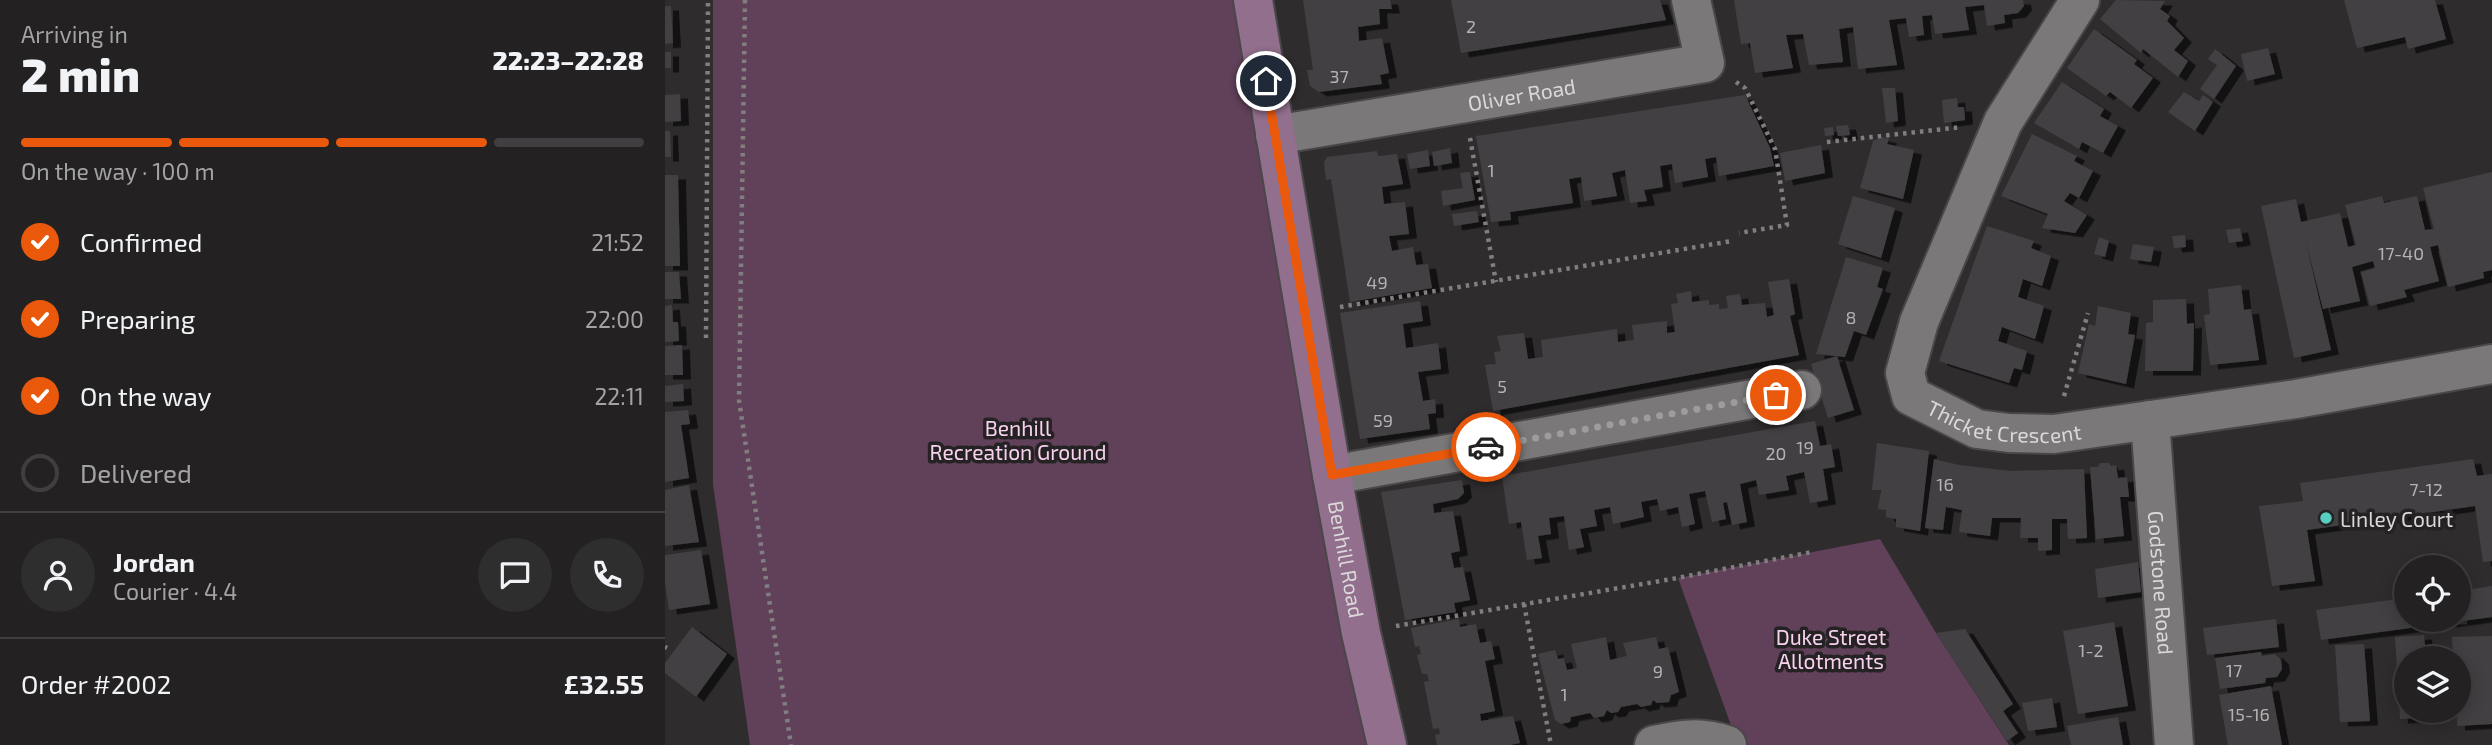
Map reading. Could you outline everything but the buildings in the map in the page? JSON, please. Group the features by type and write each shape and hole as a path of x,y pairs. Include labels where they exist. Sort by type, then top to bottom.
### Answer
{"street":[{"name":"Benhill Road","path":"1254,0 1332,475 1361,633 1387,745"},
{"path":"1691,0 1705,63"},
{"name":"Thicket Crescent","path":"2080,0 2003,122 1919,322 1905,373 1911,396 1977,429 2054,434 2297,399 2492,364"},
{"name":"Oliver Road","path":"1275,135 1705,63"},
{"path":"1332,475 1802,390"},
{"name":"Godstone Road","path":"2150,420 2174,745"},
{"path":"1654,745 1709,738 1727,745"}],"path":[{"path":"706,338 708,0"},
{"path":"745,0 739,400 790,745"},
{"path":"1705,63 1745,88 1775,149 1787,225 1739,233"},
{"path":"1464,104 1496,282"},
{"path":"1827,142 2003,122"},
{"path":"1306,312 1732,241"},
{"path":"2054,434 2088,313"},
{"path":"1361,633 1812,552"},
{"path":"1524,604 1551,745"}],"green space":[{"name":"Benhill Recreation Ground","path":"713,0 1253,0 1387,745 750,745 713,484"},
{"name":"Duke Street Allotments","path":"1880,539 1936,633 2009,745 1738,745 1678,578"}],"way so far":[{"path":"1486,447 1776,395"}],"place":[{"name":"Linley Court","path":"2326,518"}],"route":[{"path":"1266,81 1332,475 1486,447"}]}
